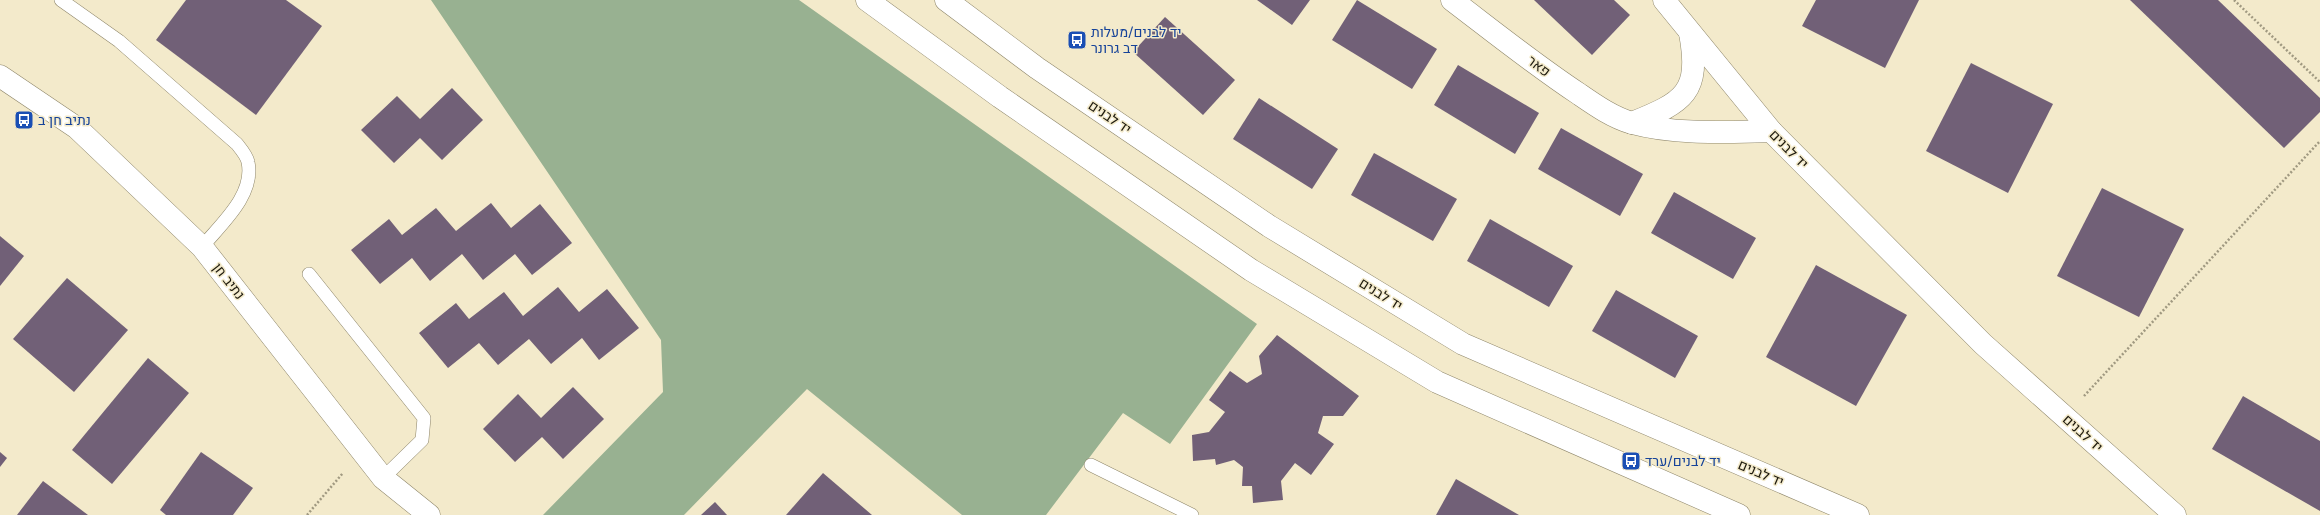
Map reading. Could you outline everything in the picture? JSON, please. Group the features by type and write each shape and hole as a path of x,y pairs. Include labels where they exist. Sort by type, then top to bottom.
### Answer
{"street":[{"path":"866,0 1006,102 1251,270 1437,382 1739,515"},
{"name":"יד לבנים","path":"946,0 1037,68 1270,226 1463,344 1858,515"},
{"name":"פאר","path":"1452,0 1559,81 1608,113 1632,123 1701,131 1771,131"},
{"name":"יד לבנים","path":"1664,0 1771,131 1983,344 2175,515"},
{"path":"1632,123 1665,110 1682,98 1692,80 1694,55 1690,33"},
{"name":"נתיב חן","path":"0,76 77,128 202,247 383,478 429,515"}],"lane":[{"path":"61,0 119,41 237,144 248,161 250,179 242,196 202,247"},
{"path":"309,274 424,418 422,440 383,478"},
{"path":"1091,465 1192,515"}],"path":[{"path":"2234,0 2320,82"},
{"path":"2065,417 2320,141"},
{"path":"307,515 361,451"}],"green space":[{"path":"431,0 799,0 1257,324 1170,444 1123,413 1046,515 962,515 807,389 684,515 543,515 663,392 661,340"}],"building":[{"path":"186,0 286,0 322,26 256,115 156,40"},
{"path":"1257,0 1310,0 1292,25"},
{"path":"1357,0 1437,49 1412,89 1332,40"},
{"path":"1534,0 1614,0 1630,15 1592,55"},
{"path":"1816,0 1919,0 1885,68 1802,26"},
{"path":"2130,0 2218,0 2320,98 2320,112 2284,148"},
{"path":"1165,17 1235,80 1203,115 1133,52"},
{"path":"1971,63 2053,104 2008,193 1926,151"},
{"path":"1458,65 1539,113 1515,154 1434,105"},
{"path":"452,88 483,120 442,160 420,138 394,163 361,130 397,96 420,119"},
{"path":"1259,98 1338,149 1312,189 1233,139"},
{"path":"1561,128 1643,174 1620,216 1538,169"},
{"path":"1374,153 1457,199 1433,241 1351,195"},
{"path":"2102,188 2184,229 2139,317 2057,276"},
{"path":"1674,192 1756,238 1733,279 1651,233"},
{"path":"491,203 511,228 540,204 572,243 532,275 515,254 483,280 462,254 430,281 412,258 380,284 351,250 389,219 402,235 436,208 456,231"},
{"path":"1490,219 1573,266 1549,307 1467,261"},
{"path":"0,236 24,256 0,286"},
{"path":"1816,265 1907,315 1856,406 1766,357"},
{"path":"67,278 128,330 74,392 13,339"},
{"path":"558,287 579,312 607,289 639,328 599,360 582,338 551,364 529,339 498,365 479,343 448,368 419,333 456,303 469,319 504,292 523,316"},
{"path":"1616,290 1698,336 1675,378 1592,331"},
{"path":"1277,335 1359,396 1343,416 1323,416 1318,433 1334,444 1311,475 1295,463 1281,481 1283,500 1253,503 1252,486 1242,486 1243,467 1234,460 1216,465 1215,459 1193,461 1192,435 1209,432 1225,412 1209,400 1230,371 1247,383 1262,374 1259,356"},
{"path":"148,358 189,393 112,484 72,450"},
{"path":"573,387 604,419 563,459 542,437 515,462 483,429 518,394 541,418"},
{"path":"2243,396 2320,441 2320,511 2212,449"},
{"path":"0,452 7,458 0,467"},
{"path":"201,452 253,488 233,515 166,515 160,510"},
{"path":"823,473 872,515 786,515"},
{"path":"1456,479 1519,515 1436,515"},
{"path":"43,481 88,515 17,515"},
{"path":"715,502 727,515 701,515"}],"place":[{"name":"יד לבנים/מעלות דב גרונר","path":"1077,40"},
{"name":"נתיב חן ב","path":"24,120"},
{"name":"יד לבנים/ערד","path":"1631,461"}]}
